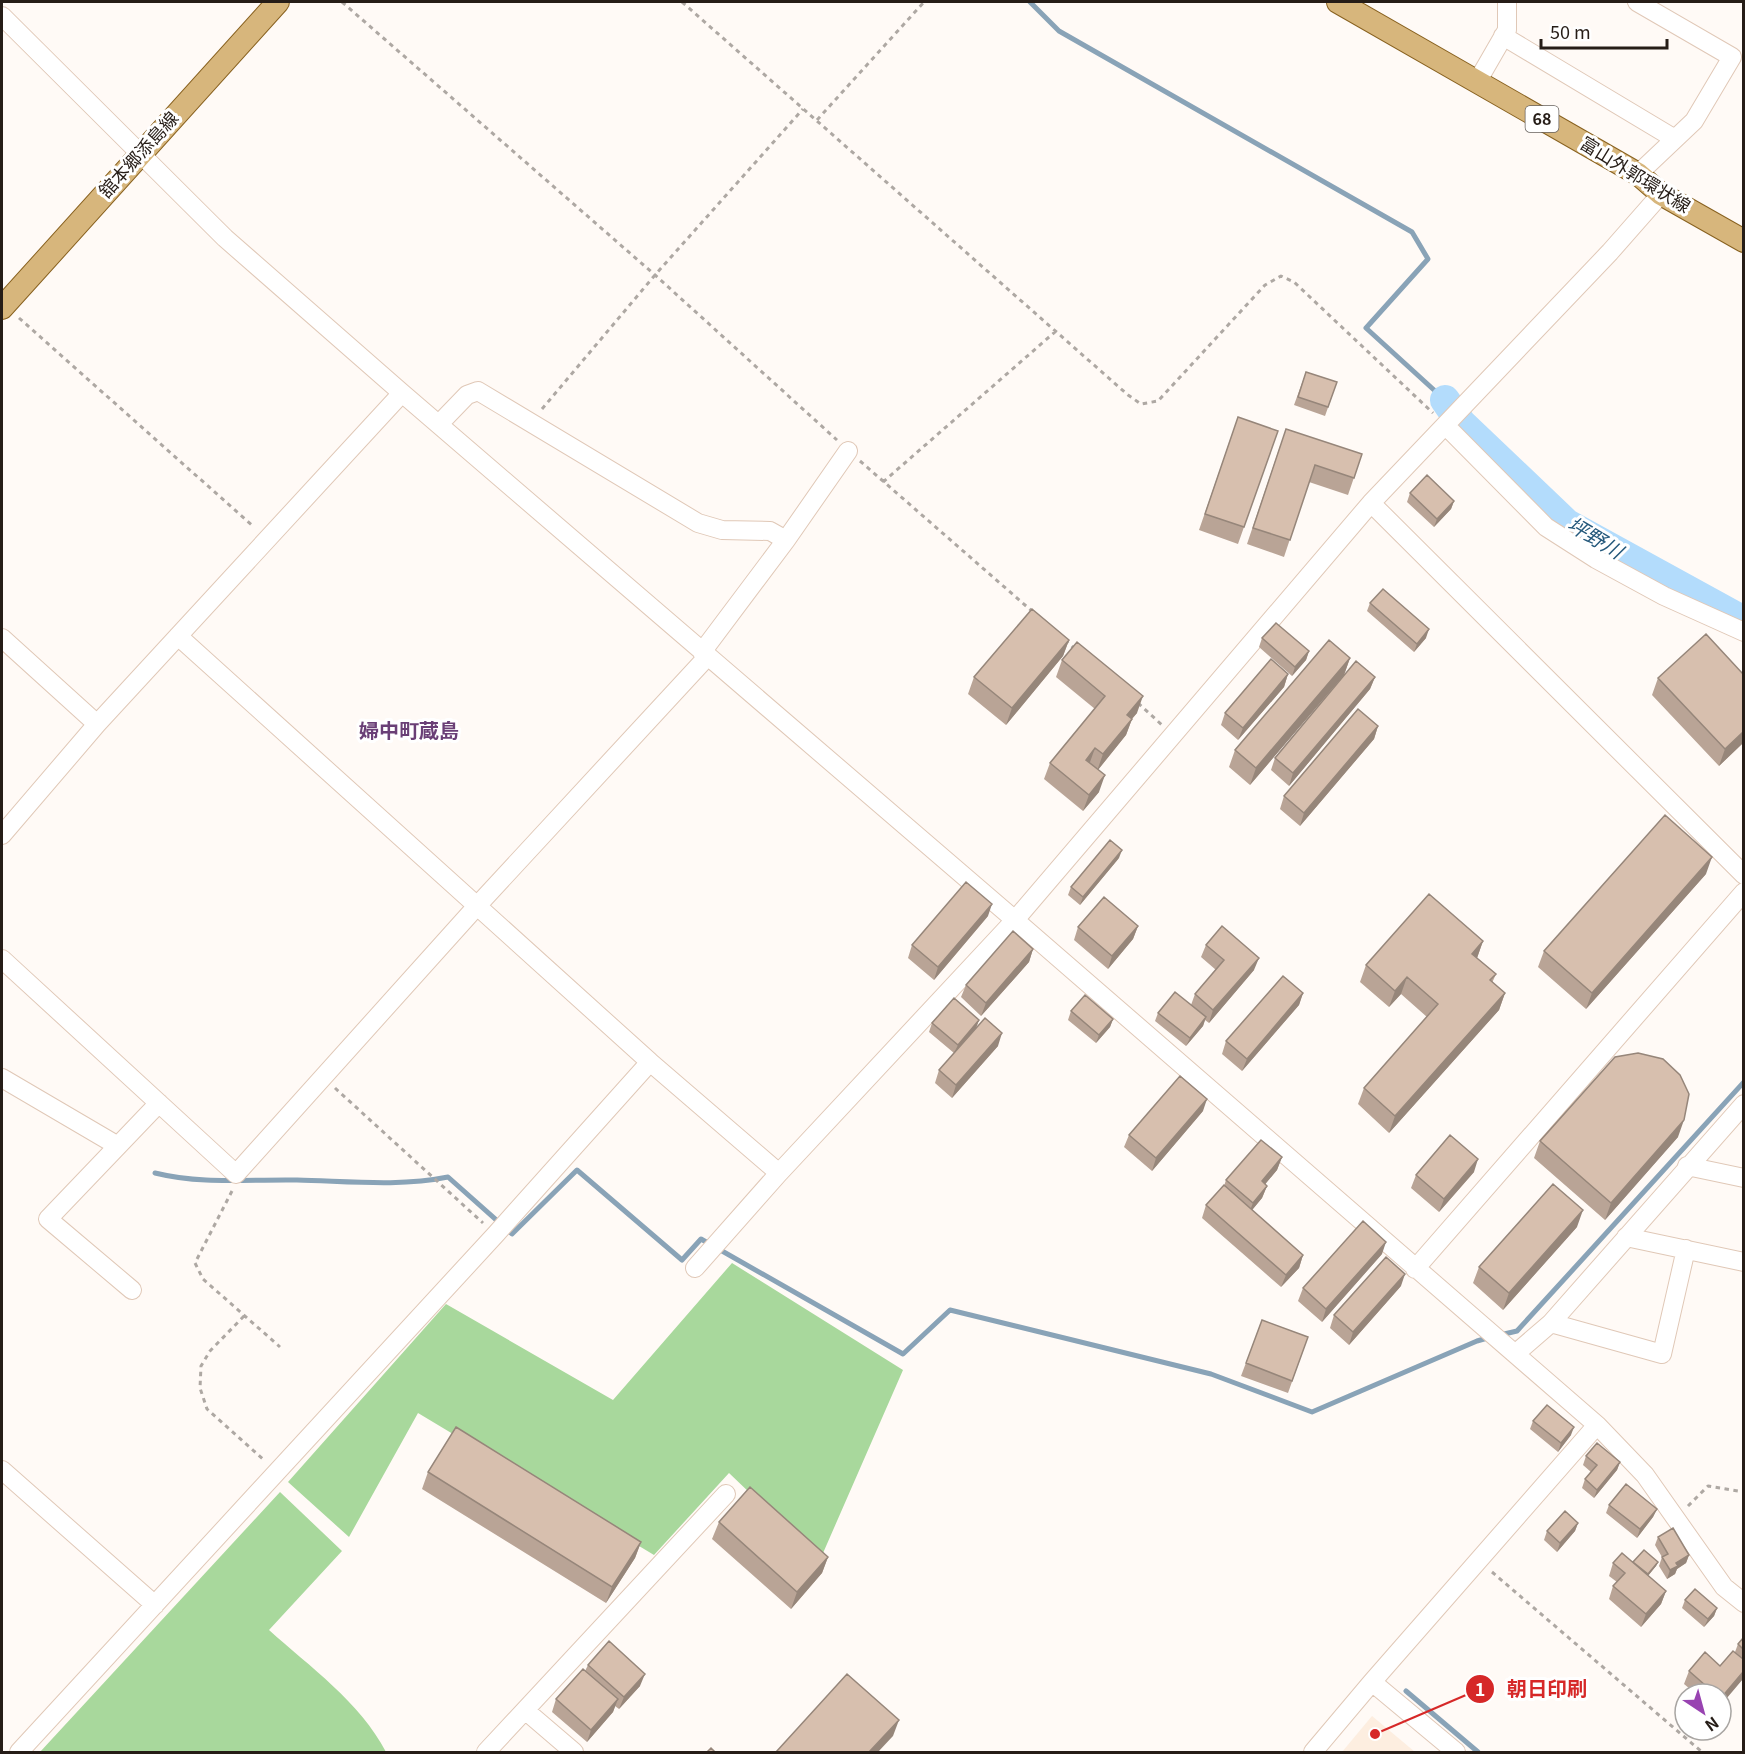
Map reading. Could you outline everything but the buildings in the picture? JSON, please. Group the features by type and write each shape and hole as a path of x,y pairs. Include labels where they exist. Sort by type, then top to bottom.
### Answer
{"main road":[{"name":"舘本郷添島線","path":"3,307 278,2"},
{"name":"富山外郭環状線","path":"1338,2 1638,174 1661,194 1743,241"}],"street":[{"path":"1477,81 1507,30 1507,2"},
{"path":"1637,2 1732,57 1694,121 1638,174"},
{"path":"2,16 225,238 1597,1425 1645,1475 1724,1587 1743,1603"},
{"path":"1503,36 1675,139"},
{"path":"695,1268 779,1173 1015,920 1371,503 1610,252 1661,194"},
{"path":"439,424 467,395 478,391 698,523 722,531 771,531 786,540"},
{"path":"2,835 97,724 402,393"},
{"path":"1446,426 1546,527 1596,559 1664,596 1743,632"},
{"path":"2,959 236,1174 705,654 848,451"},
{"path":"1371,503 1743,875"},
{"path":"178,636 476,907 779,1173"},
{"path":"2,638 97,724"},
{"path":"1415,1269 1743,892"},
{"path":"19,1752 277,1473 650,1062"},
{"path":"2,1078 118,1146"},
{"path":"132,1290 48,1219 159,1103"},
{"path":"1515,1354 1551,1323 1743,1104"},
{"path":"1687,1166 1743,1178"},
{"path":"1626,1237 1743,1262"},
{"path":"1551,1323 1662,1354 1686,1249"},
{"path":"1313,1752 1597,1425"},
{"path":"2,1470 155,1605"},
{"path":"486,1752 726,1494"},
{"path":"1372,1682 1456,1752"},
{"path":"526,1711 574,1752"}],"path":[{"path":"342,2 655,275 848,451 1037,616"},
{"path":"682,2 1141,404 1158,401 1265,285 1281,276 1294,282 1446,426"},
{"path":"817,120 924,2"},
{"path":"531,423 655,275 803,109"},
{"path":"3,307 268,539"},
{"path":"884,482 1056,331"},
{"path":"1064,639 1082,655"},
{"path":"1136,702 1173,734"},
{"path":"323,1077 495,1234"},
{"path":"236,1174 232,1193 195,1263 203,1279 280,1347"},
{"path":"244,1316 210,1351 201,1366 200,1388 207,1408 277,1473"},
{"path":"1676,1519 1708,1486 1743,1492"},
{"path":"1479,1561 1702,1752"}],"shaded area":[{"path":"1372,1716 1415,1752 1342,1752"}],"green space":[{"path":"732,1263 903,1370 820,1560 729,1473 654,1555 418,1413 349,1537 288,1482 446,1304 613,1400"},
{"path":"280,1492 342,1551 269,1630 348,1701 363,1717 386,1752 40,1752"}],"waterway":[{"path":"1030,2 1059,31 1412,232 1428,259 1366,328 1445,400"},
{"name":"坪野川","path":"1445,400 1461,423 1567,524 1744,621"},
{"path":"1500,1335 1517,1331 1744,1082"},
{"path":"155,1173 173,1177 226,1181 297,1180 392,1183 448,1177 512,1234 577,1170 682,1260 701,1239 903,1354 950,1310 1211,1374 1312,1412 1491,1337"},
{"path":"1406,1691 1478,1752"}],"place":[{"name":"朝日印刷","path":"1375,1734"}],"district":[{"name":"婦中町蔵島","path":"409,731"}]}
